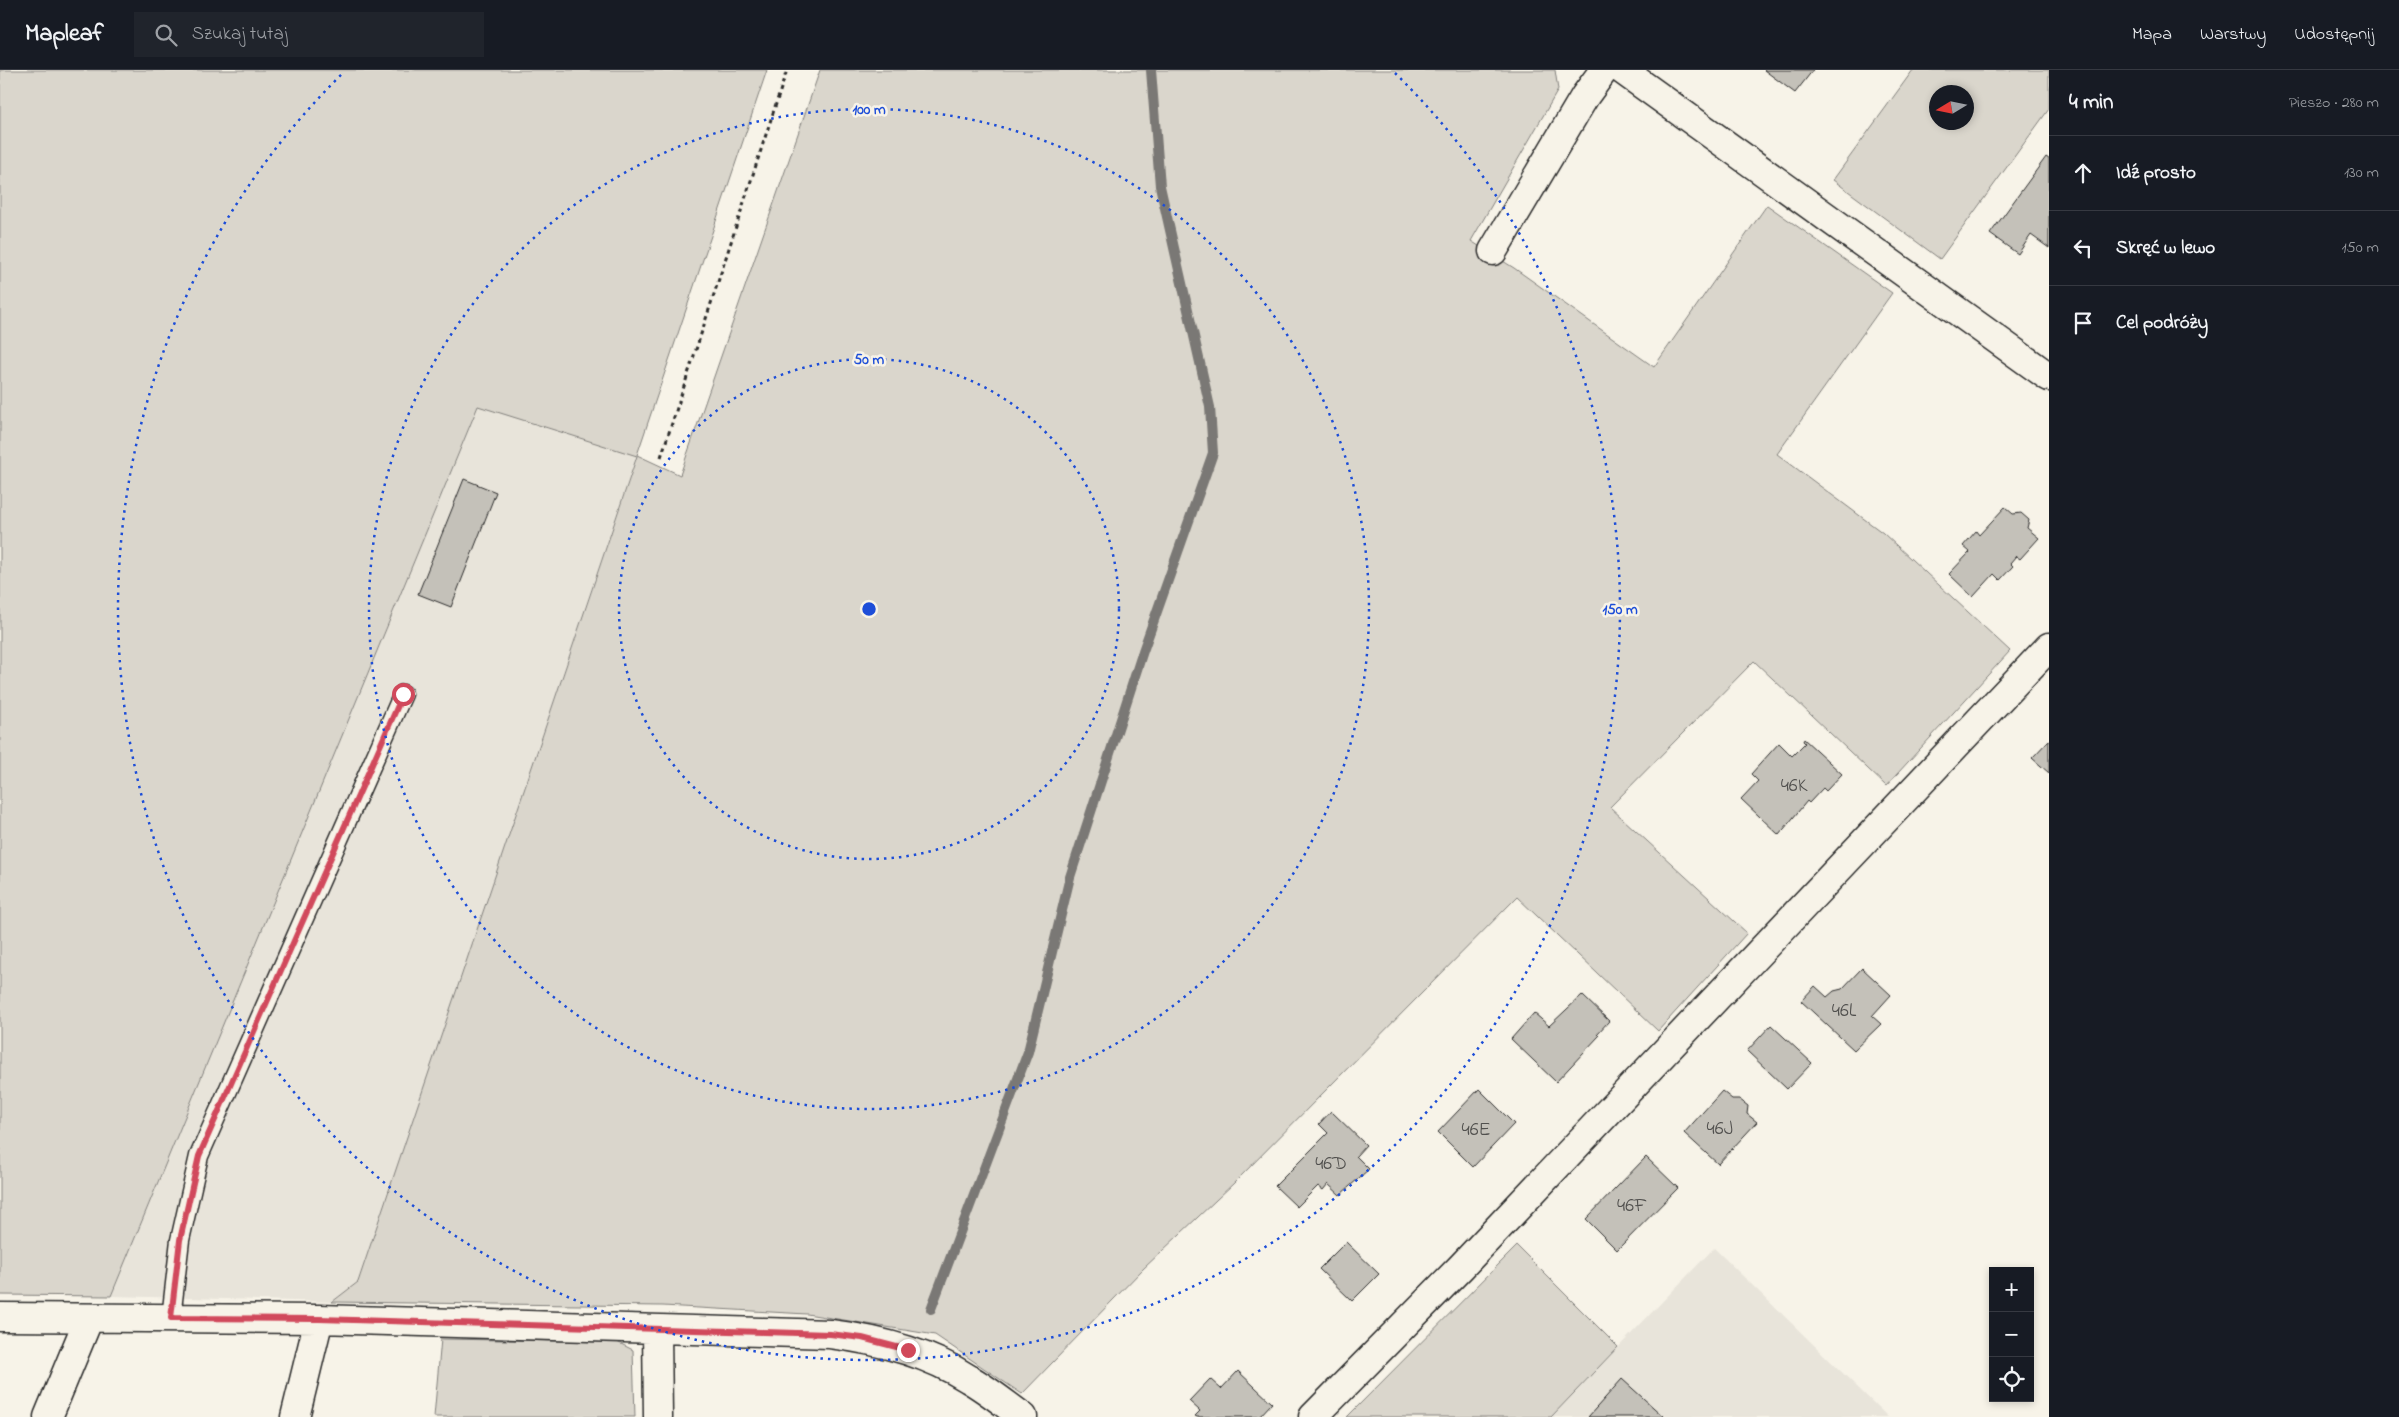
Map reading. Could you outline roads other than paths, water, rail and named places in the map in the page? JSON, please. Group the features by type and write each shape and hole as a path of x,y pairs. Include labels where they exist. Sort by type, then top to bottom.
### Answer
{"street":[{"path":"1493,251 1585,96 1604,70"},
{"path":"1622,70 2049,377"},
{"path":"1313,1417 1461,1267 2049,647"},
{"path":"0,1317 319,1319 830,1334 871,1340 908,1350 936,1361 969,1378 1023,1417"},
{"path":"48,1417 89,1318"},
{"path":"294,1417 319,1319"},
{"path":"657,1329 658,1417"}],"lane":[{"path":"171,1318 180,1240 199,1156 403,694"}],"waterway":[{"path":"931,1309 1028,1052 1070,877 1143,651 1213,453 1210,407 1160,186 1151,70"}]}
